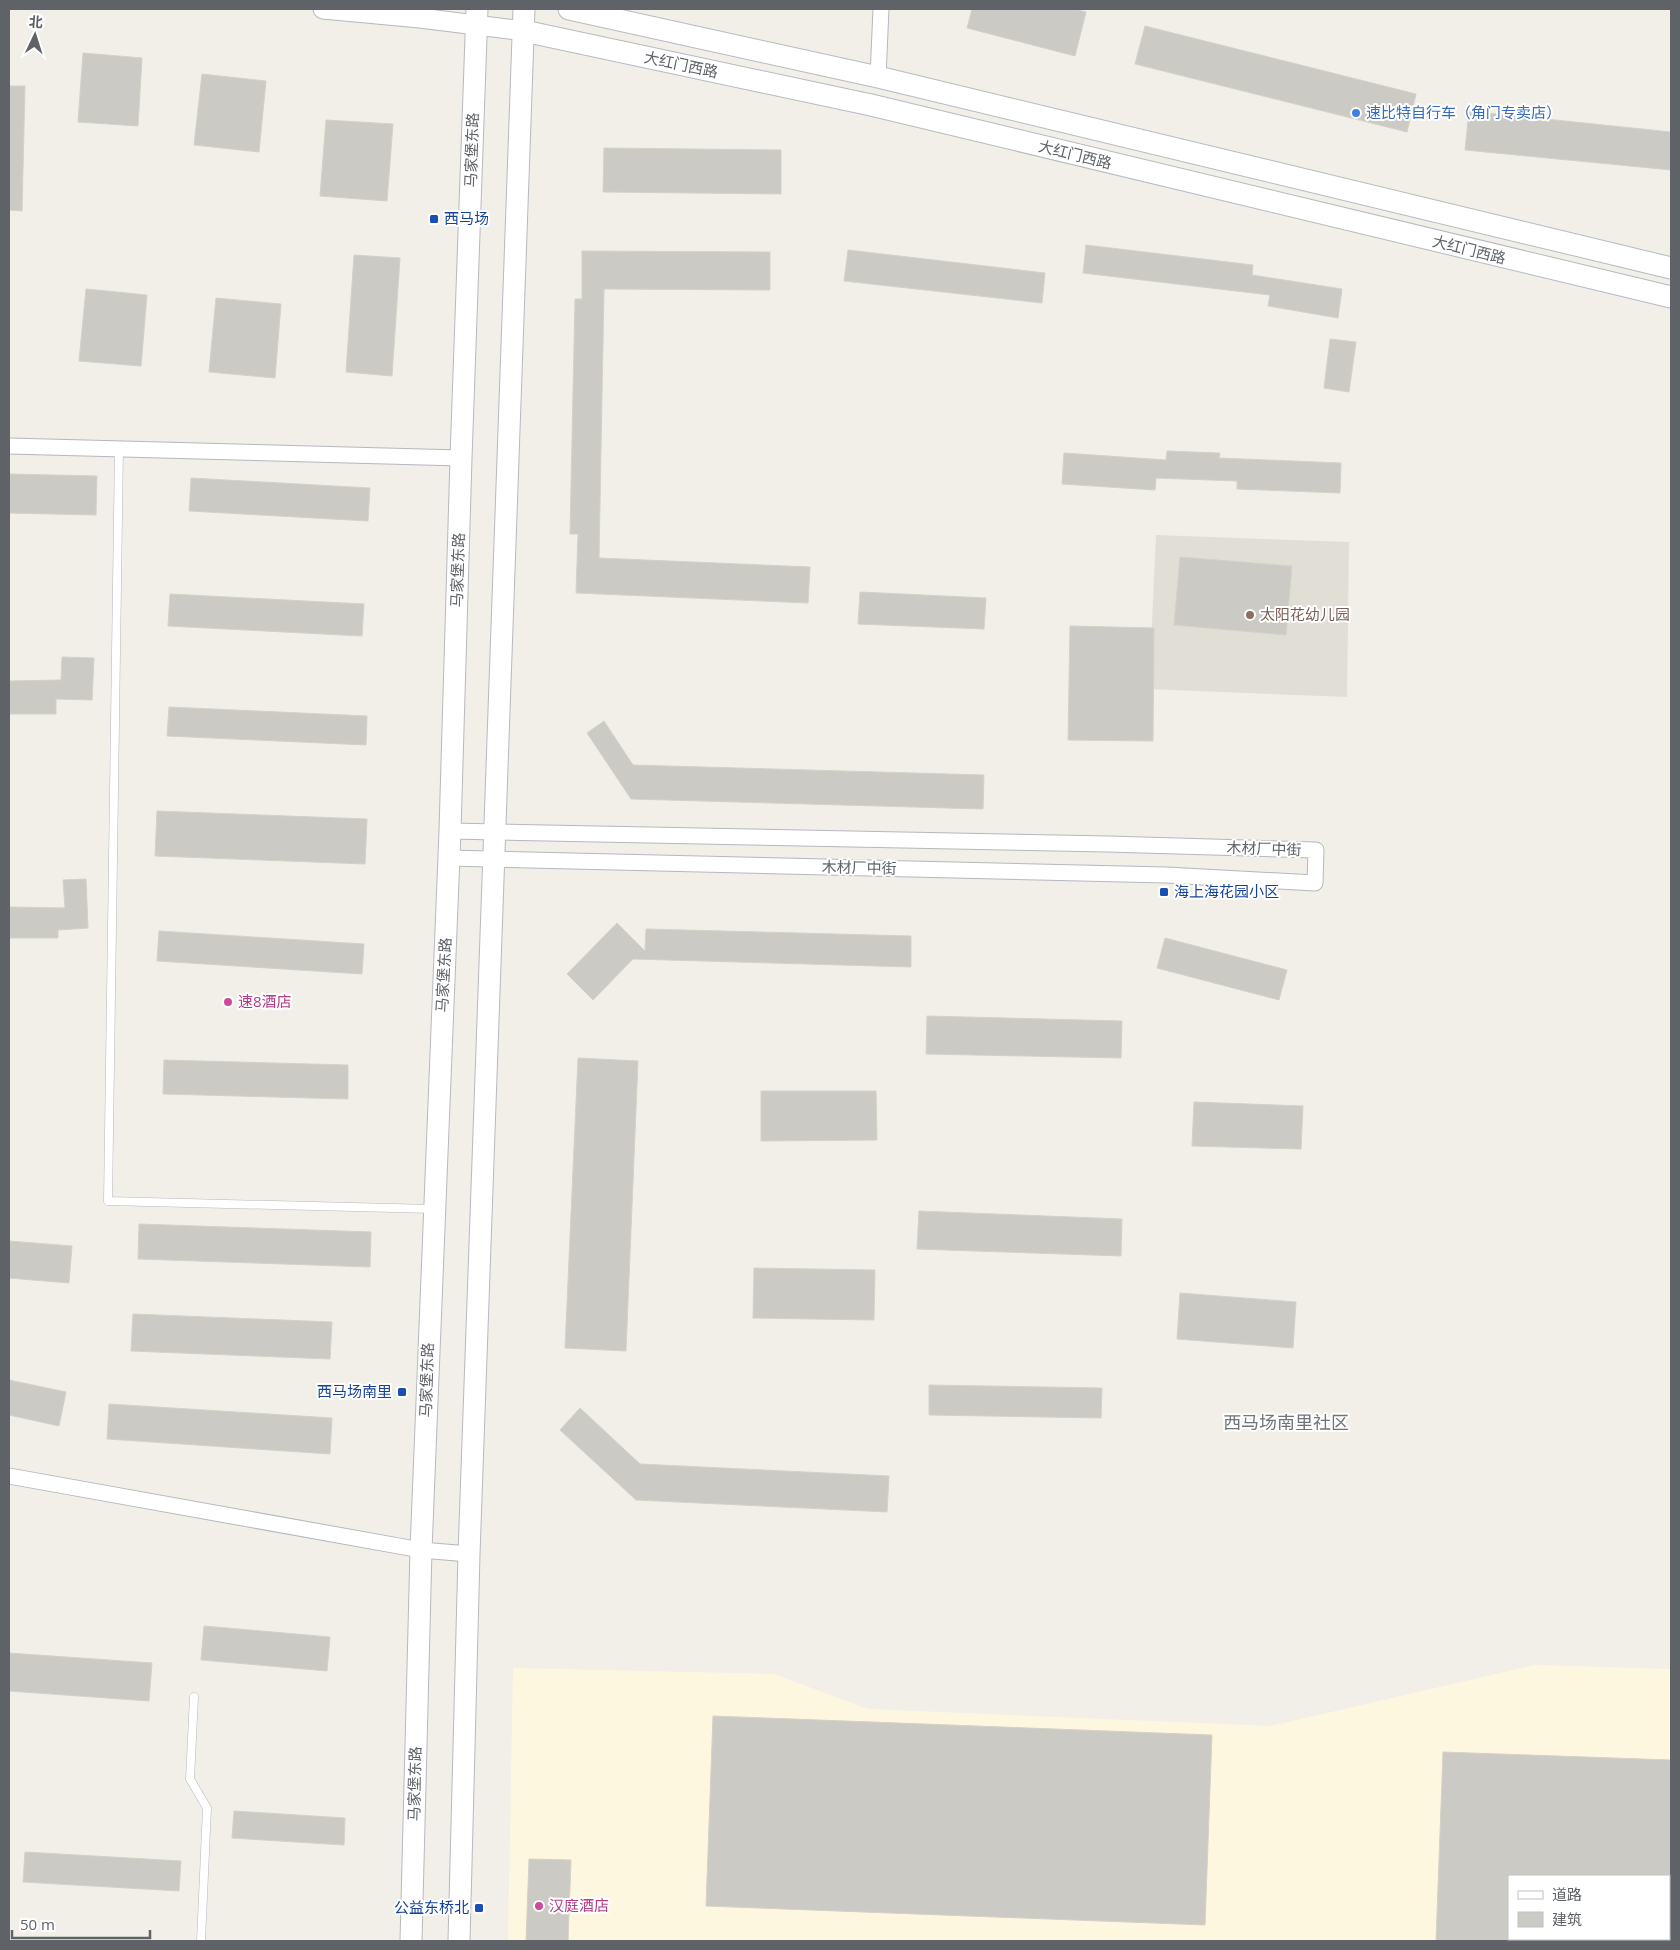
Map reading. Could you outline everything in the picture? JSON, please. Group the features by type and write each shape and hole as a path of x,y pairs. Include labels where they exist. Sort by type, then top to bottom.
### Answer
{"main road":[{"path":"459,1941 469,1554 524,9"},
{"name":"大红门西路","path":"569,9 878,78 1671,268"},
{"name":"马家堡东路","path":"411,1941 421,1550 433,1209 450,831 477,17"},
{"name":"大红门西路","path":"524,31 871,106 1671,297"}],"street":[{"name":"大红门西路","path":"323,9 420,18 477,17 524,31"},
{"path":"878,78 881,9"},
{"path":"9,446 461,458"},
{"path":"450,831 494,832"},
{"name":"木材厂中街","path":"449,858 1166,875 1315,882 1316,850 494,832"},
{"path":"9,1476 421,1550 469,1554"}],"lane":[{"path":"119,448 108,1201 433,1209"},
{"path":"194,1697 190,1779 207,1808 201,1941"}],"shaded area":[{"name":"太阳花幼儿园","path":"1156,535 1349,542 1347,697 1149,689"},
{"path":"1535,1665 1671,1669 1671,1941 508,1941 513,1668 774,1674 868,1709 1271,1726"}],"building":[{"path":"972,9 1074,9 1086,12 1075,56 967,28"},
{"path":"1145,26 1416,94 1407,132 1135,64"},
{"path":"83,53 142,58 138,126 78,122"},
{"path":"202,74 266,81 259,152 194,145"},
{"path":"9,86 25,86 22,211 9,210"},
{"path":"1469,111 1671,132 1671,170 1465,150"},
{"path":"326,120 393,124 387,201 320,196"},
{"path":"604,148 781,150 781,194 603,192"},
{"path":"1086,245 1253,265 1252,275 1342,289 1338,318 1268,306 1270,295 1083,273"},
{"path":"848,250 1045,273 1042,303 844,281"},
{"path":"582,251 770,252 770,290 604,289 599,558 810,567 808,603 576,593 578,534 570,534 575,299 582,299"},
{"path":"354,255 400,258 392,376 346,372"},
{"path":"86,289 147,295 141,366 79,361"},
{"path":"216,298 281,304 275,378 209,372"},
{"path":"1330,339 1356,342 1349,392 1324,388"},
{"path":"1167,451 1220,453 1219,458 1341,463 1340,493 1237,489 1237,481 1156,478 1155,490 1062,484 1064,453 1166,460"},
{"path":"9,474 97,476 96,515 9,513"},
{"path":"191,478 370,488 368,521 189,511"},
{"path":"1180,557 1292,566 1286,635 1174,625"},
{"path":"860,592 986,598 984,629 858,624"},
{"path":"170,594 364,604 362,636 168,626"},
{"path":"1070,626 1154,628 1153,741 1068,740"},
{"path":"62,657 94,658 92,700 56,699 56,714 9,714 9,681 61,680"},
{"path":"169,707 367,716 366,745 167,736"},
{"path":"604,721 633,765 984,775 983,809 631,799 587,733"},
{"path":"157,811 367,819 365,864 155,856"},
{"path":"86,879 88,928 58,930 58,938 9,938 9,907 65,908 63,880"},
{"path":"617,923 645,951 646,929 911,936 911,967 633,959 593,1000 567,974"},
{"path":"159,931 364,944 362,974 157,961"},
{"path":"1165,938 1287,970 1279,1000 1157,968"},
{"path":"927,1016 1122,1021 1121,1058 926,1054"},
{"path":"578,1058 638,1061 626,1351 565,1348"},
{"path":"164,1060 348,1065 348,1099 163,1094"},
{"path":"761,1091 876,1091 877,1140 761,1141"},
{"path":"1194,1102 1303,1106 1301,1149 1192,1146"},
{"path":"919,1211 1122,1219 1121,1256 917,1249"},
{"path":"139,1224 371,1232 370,1267 138,1259"},
{"path":"9,1241 72,1246 69,1283 9,1278"},
{"path":"754,1268 875,1270 874,1320 753,1318"},
{"path":"1180,1293 1296,1302 1293,1348 1177,1339"},
{"path":"133,1314 332,1322 330,1359 131,1351"},
{"path":"9,1380 66,1392 59,1426 9,1415"},
{"path":"929,1385 1102,1388 1101,1418 929,1415"},
{"path":"109,1404 332,1418 330,1454 107,1439"},
{"path":"580,1408 640,1464 889,1476 887,1512 636,1500 560,1430"},
{"path":"204,1626 330,1637 327,1671 201,1660"},
{"path":"9,1653 152,1663 149,1701 9,1691"},
{"path":"713,1716 1212,1735 1205,1925 706,1906"},
{"path":"1443,1752 1671,1760 1671,1876 1508,1875 1509,1941 1436,1941"},
{"path":"234,1811 345,1818 344,1845 232,1838"},
{"path":"25,1852 181,1861 179,1891 23,1882"},
{"path":"529,1859 571,1860 568,1941 526,1941"}],"place":[{"name":"速比特自行车（角门专卖店）","path":"1356,113"},
{"name":"西马场","path":"434,219"},
{"name":"太阳花幼儿园","path":"1250,615"},
{"name":"海上海花园小区","path":"1164,892"},
{"name":"速8酒店","path":"228,1002"},
{"name":"西马场南里","path":"402,1392"},
{"name":"汉庭酒店","path":"539,1906"},
{"name":"公益东桥北","path":"479,1908"}],"district":[{"name":"西马场南里社区","path":"1286,1423"}]}
